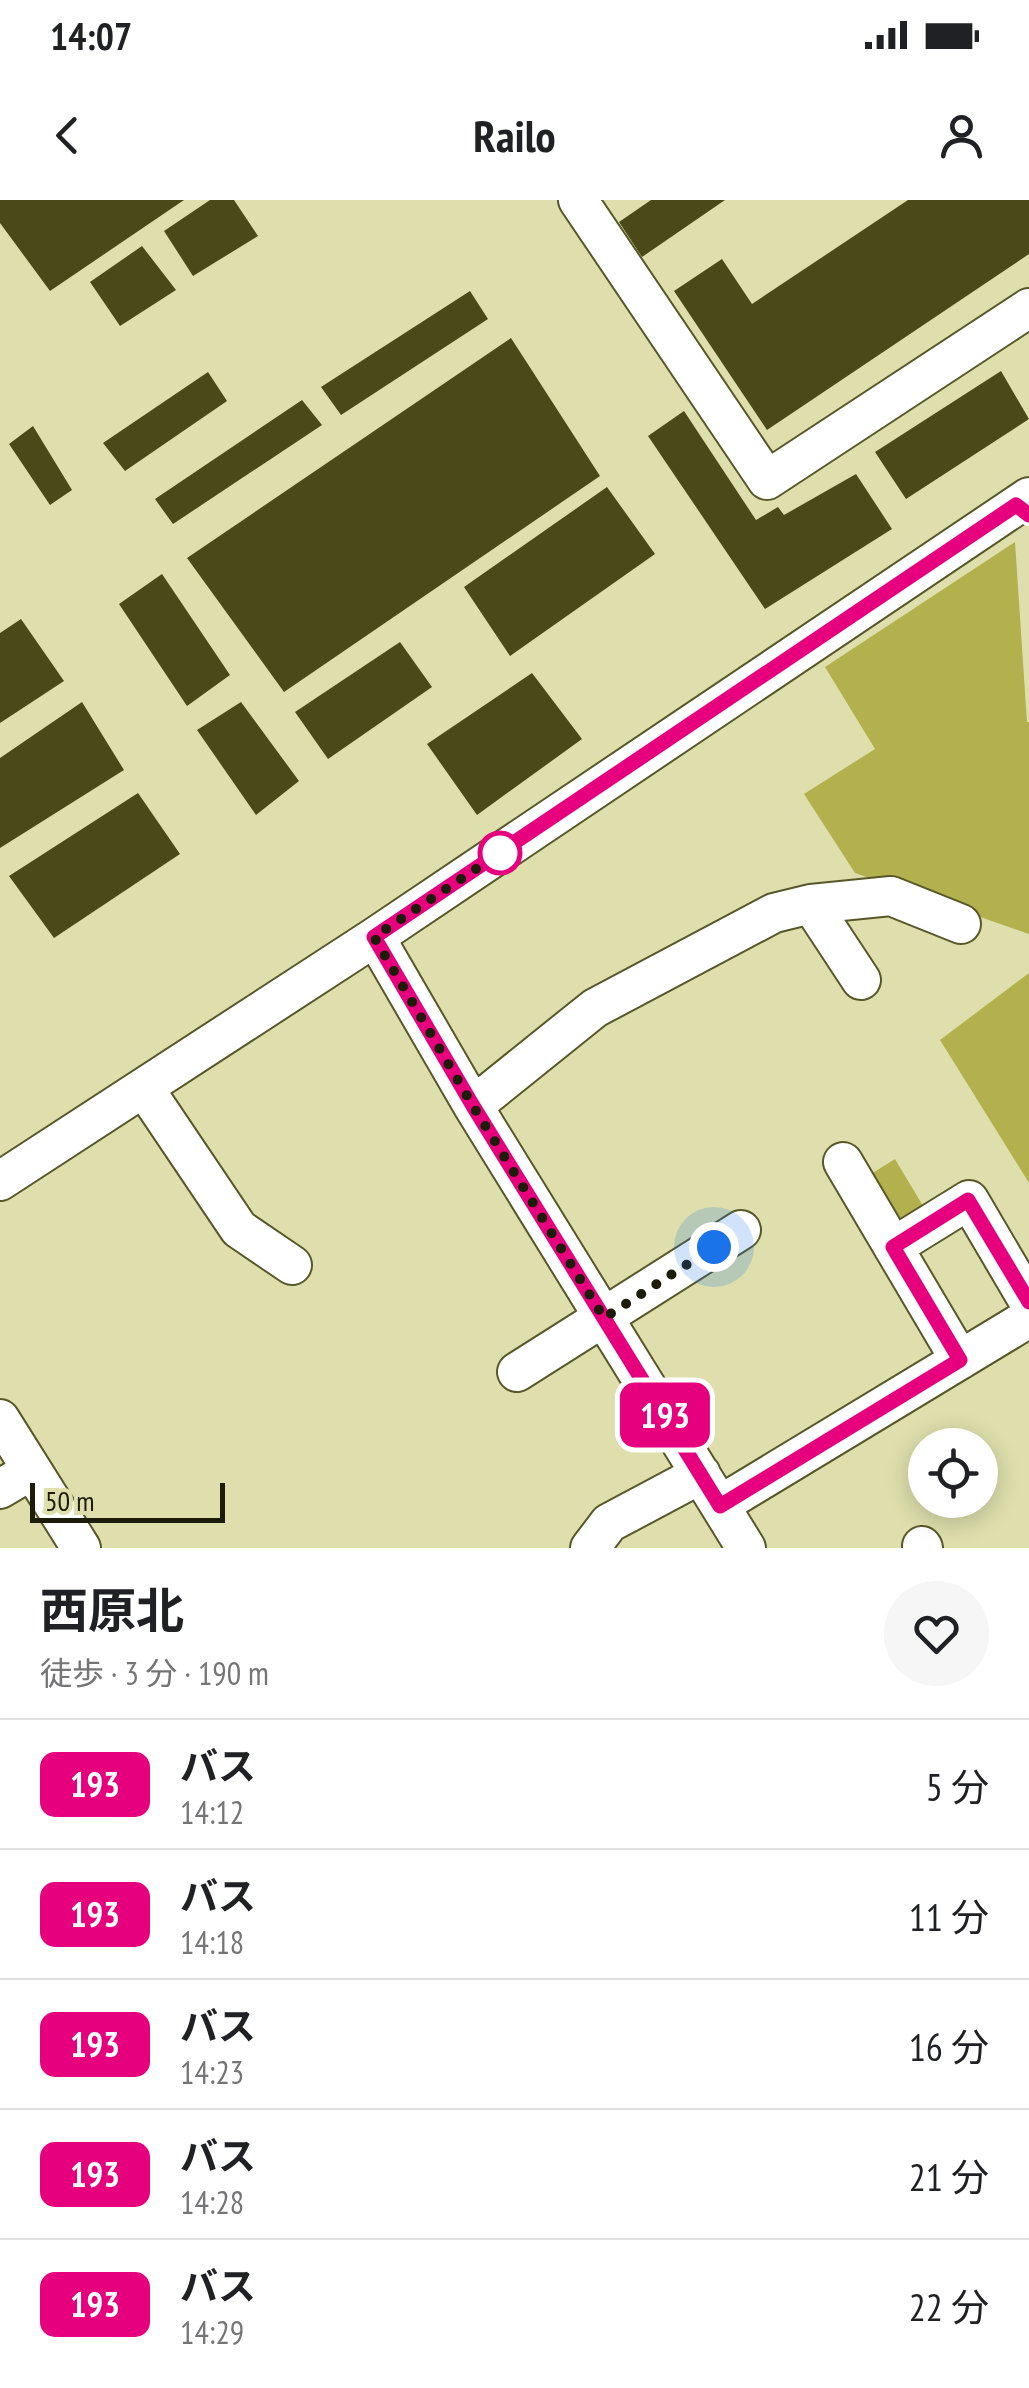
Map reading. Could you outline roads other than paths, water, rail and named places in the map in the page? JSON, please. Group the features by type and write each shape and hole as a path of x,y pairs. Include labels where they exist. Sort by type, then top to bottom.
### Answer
{"street":[{"path":"591,204 766,480 1029,308"},
{"path":"0,1182 1025,506"},
{"path":"473,1106 595,1008 774,914 811,904 891,896 961,924"},
{"path":"811,904 860,980"},
{"path":"374,937 473,1106 746,1548"},
{"path":"144,1088 239,1229 292,1265"},
{"path":"842,1162 960,1360"},
{"path":"893,1247 968,1200 1029,1302"},
{"path":"517,1372 741,1230"},
{"path":"590,1548 609,1522 711,1490 960,1360 1029,1318"},
{"path":"0,1419 16,1480 80,1548"}]}
